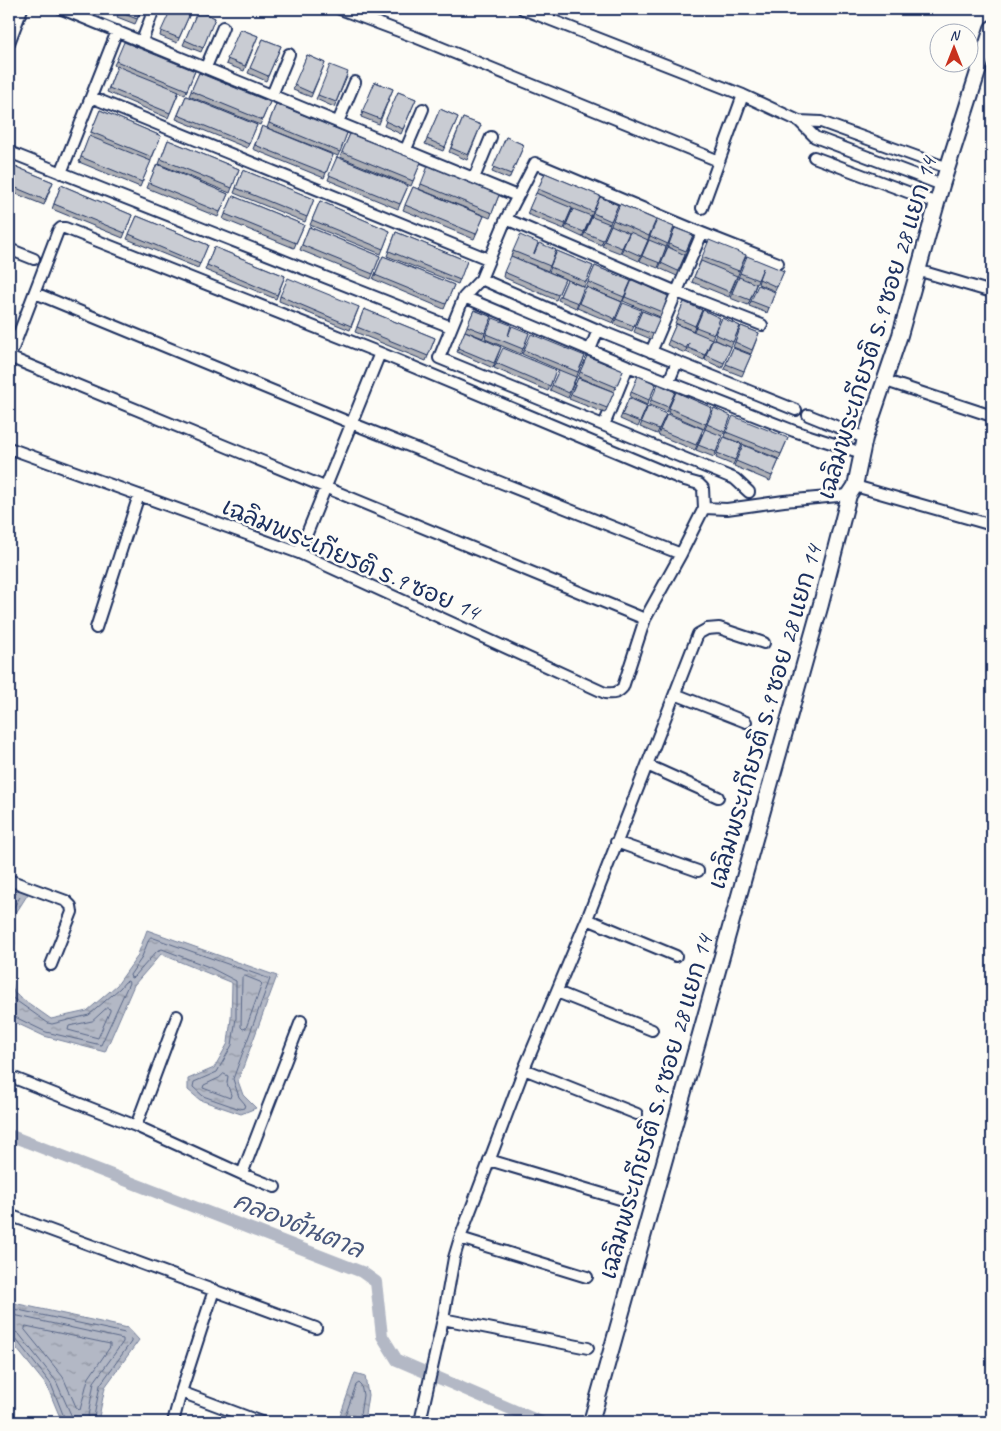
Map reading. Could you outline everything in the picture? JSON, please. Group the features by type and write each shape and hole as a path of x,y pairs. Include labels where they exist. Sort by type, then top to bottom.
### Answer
{"street":[{"path":"9,43 22,9"},
{"path":"62,9 78,11 117,31 518,196"},
{"path":"142,41 154,9"},
{"path":"340,9 415,37 719,161"},
{"path":"523,9 743,94 799,121 815,137 942,185"},
{"path":"206,67 223,27"},
{"name":"เฉลิมพระเกียรติ ร.9 ซอย 28 แยก 14","path":"590,1422 818,613 865,438 883,380 900,335 942,185 992,28"},
{"path":"62,173 117,31"},
{"path":"272,94 289,54"},
{"path":"338,122 355,82"},
{"path":"702,208 743,94"},
{"path":"91,97 488,259"},
{"path":"406,149 423,109"},
{"path":"799,121 821,122 948,168"},
{"path":"474,178 491,137"},
{"path":"9,152 451,327"},
{"path":"814,157 937,203"},
{"path":"749,492 735,479 439,358 464,297 481,279 506,219 535,163 778,263"},
{"path":"506,219 677,292 762,325"},
{"path":"61,228 66,228 380,353 682,479 699,484 703,488 704,508 682,554 645,619 9,358 35,293 58,231 61,228"},
{"path":"651,352 702,233"},
{"path":"9,249 34,259"},
{"path":"917,270 992,292"},
{"path":"481,279 598,330 796,410"},
{"path":"35,293 351,423 682,554"},
{"path":"464,297 628,366 794,431 862,453"},
{"path":"590,350 598,330"},
{"path":"299,553 380,353"},
{"path":"669,381 677,362"},
{"path":"604,425 628,366"},
{"path":"883,380 992,416"},
{"path":"808,415 865,438"},
{"name":"เฉลิมพระเกียรติ ร.9 ซอย 14","path":"9,448 299,553 605,693 618,692 624,687 645,619"},
{"path":"704,508 727,509 852,491 992,525"},
{"path":"96,628 139,495"},
{"path":"420,1422 443,1319 454,1258 460,1238 488,1160 587,919 698,634 707,629 719,628 764,643"},
{"path":"674,694 746,722"},
{"path":"647,766 718,797"},
{"path":"616,842 698,871"},
{"path":"9,880 66,901 71,906 72,912 51,965"},
{"path":"587,919 676,956"},
{"path":"557,992 652,1030"},
{"path":"136,1126 177,1016"},
{"path":"242,1174 301,1022"},
{"path":"524,1069 637,1114"},
{"path":"9,1076 136,1126 275,1187"},
{"path":"488,1160 630,1202"},
{"path":"9,1215 316,1328"},
{"path":"460,1238 587,1277"},
{"path":"173,1422 214,1290"},
{"path":"443,1319 588,1348"},
{"path":"181,1392 261,1422"}],"water":[{"path":"12,885 28,894 14,916 15,944 9,963 9,894"},
{"path":"147,930 277,976 238,1081 243,1095 256,1108 241,1114 200,1100 188,1090 188,1079 214,1068 228,1043 232,983 161,954 134,985 105,1052 44,1036 12,1021 9,1024 9,973 14,993 51,1019 87,1011 117,985 137,957"},
{"path":"9,1302 128,1328 139,1340 105,1387 98,1422 62,1422 47,1386 9,1339"},
{"path":"355,1373 365,1376 368,1395 364,1422 338,1422"}],"building":[{"path":"9,9 13,9 10,17 9,16"},
{"path":"120,9 141,9 137,19 119,12"},
{"path":"171,9 192,9 179,38 161,31"},
{"path":"198,10 215,18 203,48 185,40"},
{"path":"240,29 258,36 245,66 227,59"},
{"path":"263,39 281,46 268,76 250,68"},
{"path":"124,42 195,71 187,90 116,61"},
{"path":"307,55 325,63 312,93 294,85"},
{"path":"330,65 348,72 336,102 318,95"},
{"path":"117,66 179,91 170,113 109,88"},
{"path":"199,73 270,102 262,120 191,91"},
{"path":"375,82 393,89 380,119 362,112"},
{"path":"398,92 416,99 403,129 385,121"},
{"path":"186,96 257,125 249,144 178,115"},
{"path":"276,104 347,133 340,152 269,123"},
{"path":"440,109 458,117 445,147 427,139"},
{"path":"100,110 161,136 152,157 91,132"},
{"path":"463,118 481,125 468,155 451,148"},
{"path":"262,126 333,155 326,173 255,145"},
{"path":"350,134 421,162 413,181 342,152"},
{"path":"89,136 151,161 142,182 81,157"},
{"path":"506,137 524,145 511,174 493,167"},
{"path":"168,140 239,169 232,188 161,159"},
{"path":"337,157 408,186 400,204 329,175"},
{"path":"9,164 53,182 45,200 9,185"},
{"path":"157,164 228,194 220,212 149,183"},
{"path":"428,166 499,195 492,213 421,184"},
{"path":"243,170 314,199 307,217 236,188"},
{"path":"545,173 600,196 593,212 538,189"},
{"path":"61,185 132,215 125,233 54,204"},
{"path":"413,187 484,216 476,234 405,205"},
{"path":"536,193 572,208 565,224 529,209"},
{"path":"233,196 304,225 296,243 225,214"},
{"path":"600,197 618,205 611,221 593,213"},
{"path":"320,201 390,231 383,249 312,220"},
{"path":"620,204 656,220 649,236 613,220"},
{"path":"573,209 591,216 584,232 566,225"},
{"path":"137,216 208,245 200,264 129,234"},
{"path":"592,217 610,224 603,240 585,233"},
{"path":"657,220 674,227 668,244 650,236"},
{"path":"611,225 629,233 622,248 604,241"},
{"path":"309,227 380,256 373,274 302,245"},
{"path":"675,228 693,235 686,251 669,244"},
{"path":"396,232 467,261 460,280 389,251"},
{"path":"630,232 648,240 641,256 623,248"},
{"path":"520,235 538,243 534,254 539,243 556,250 550,266 513,251"},
{"path":"649,240 666,247 660,263 642,256"},
{"path":"709,240 746,255 739,271 702,257"},
{"path":"214,247 285,276 277,295 207,265"},
{"path":"668,247 685,255 678,271 661,263"},
{"path":"557,251 593,266 586,282 550,267"},
{"path":"383,256 454,285 446,304 375,275"},
{"path":"511,256 565,279 558,295 504,272"},
{"path":"747,256 784,271 777,287 759,279 763,268 758,280 740,273"},
{"path":"701,261 737,276 730,292 694,277"},
{"path":"595,266 631,281 624,297 588,282"},
{"path":"739,277 756,284 750,300 732,293"},
{"path":"288,278 359,307 351,326 280,296"},
{"path":"567,280 584,287 578,303 560,296"},
{"path":"632,280 668,296 662,312 625,297"},
{"path":"758,285 775,292 769,308 751,301"},
{"path":"586,287 622,302 615,319 579,303"},
{"path":"684,302 702,310 695,326 677,318"},
{"path":"623,303 641,310 634,326 616,319"},
{"path":"364,309 435,338 428,356 357,327"},
{"path":"474,310 492,317 485,333 467,326"},
{"path":"703,310 720,318 714,334 696,327"},
{"path":"642,311 660,318 653,334 635,327"},
{"path":"493,318 511,325 508,336 512,326 529,333 523,349 486,334"},
{"path":"722,318 740,326 733,342 715,334"},
{"path":"676,324 712,339 705,355 688,348 689,343 686,348 669,340"},
{"path":"741,326 759,333 752,350 735,342"},
{"path":"465,331 501,347 494,363 458,348"},
{"path":"531,334 585,356 578,372 524,350"},
{"path":"713,339 731,347 724,363 706,355"},
{"path":"503,348 556,370 550,386 496,363"},
{"path":"733,348 751,355 744,371 726,364"},
{"path":"587,356 623,371 616,387 580,372"},
{"path":"559,370 576,377 569,393 552,385"},
{"path":"638,376 656,384 649,400 631,392"},
{"path":"578,378 614,392 607,408 571,394"},
{"path":"658,384 675,392 668,407 651,400"},
{"path":"676,392 712,408 706,424 669,408"},
{"path":"629,398 647,406 640,422 622,415"},
{"path":"648,406 666,414 659,429 641,422"},
{"path":"714,408 731,416 725,432 707,424"},
{"path":"667,414 703,429 696,445 660,430"},
{"path":"733,416 788,438 781,454 726,432"},
{"path":"705,429 722,436 716,452 698,445"},
{"path":"724,437 742,444 735,460 717,453"},
{"path":"743,445 779,460 772,476 736,461"}],"waterway":[{"name":"คลองต้นตาล","path":"9,1135 362,1272 376,1282 382,1336 397,1360 541,1422"}]}
